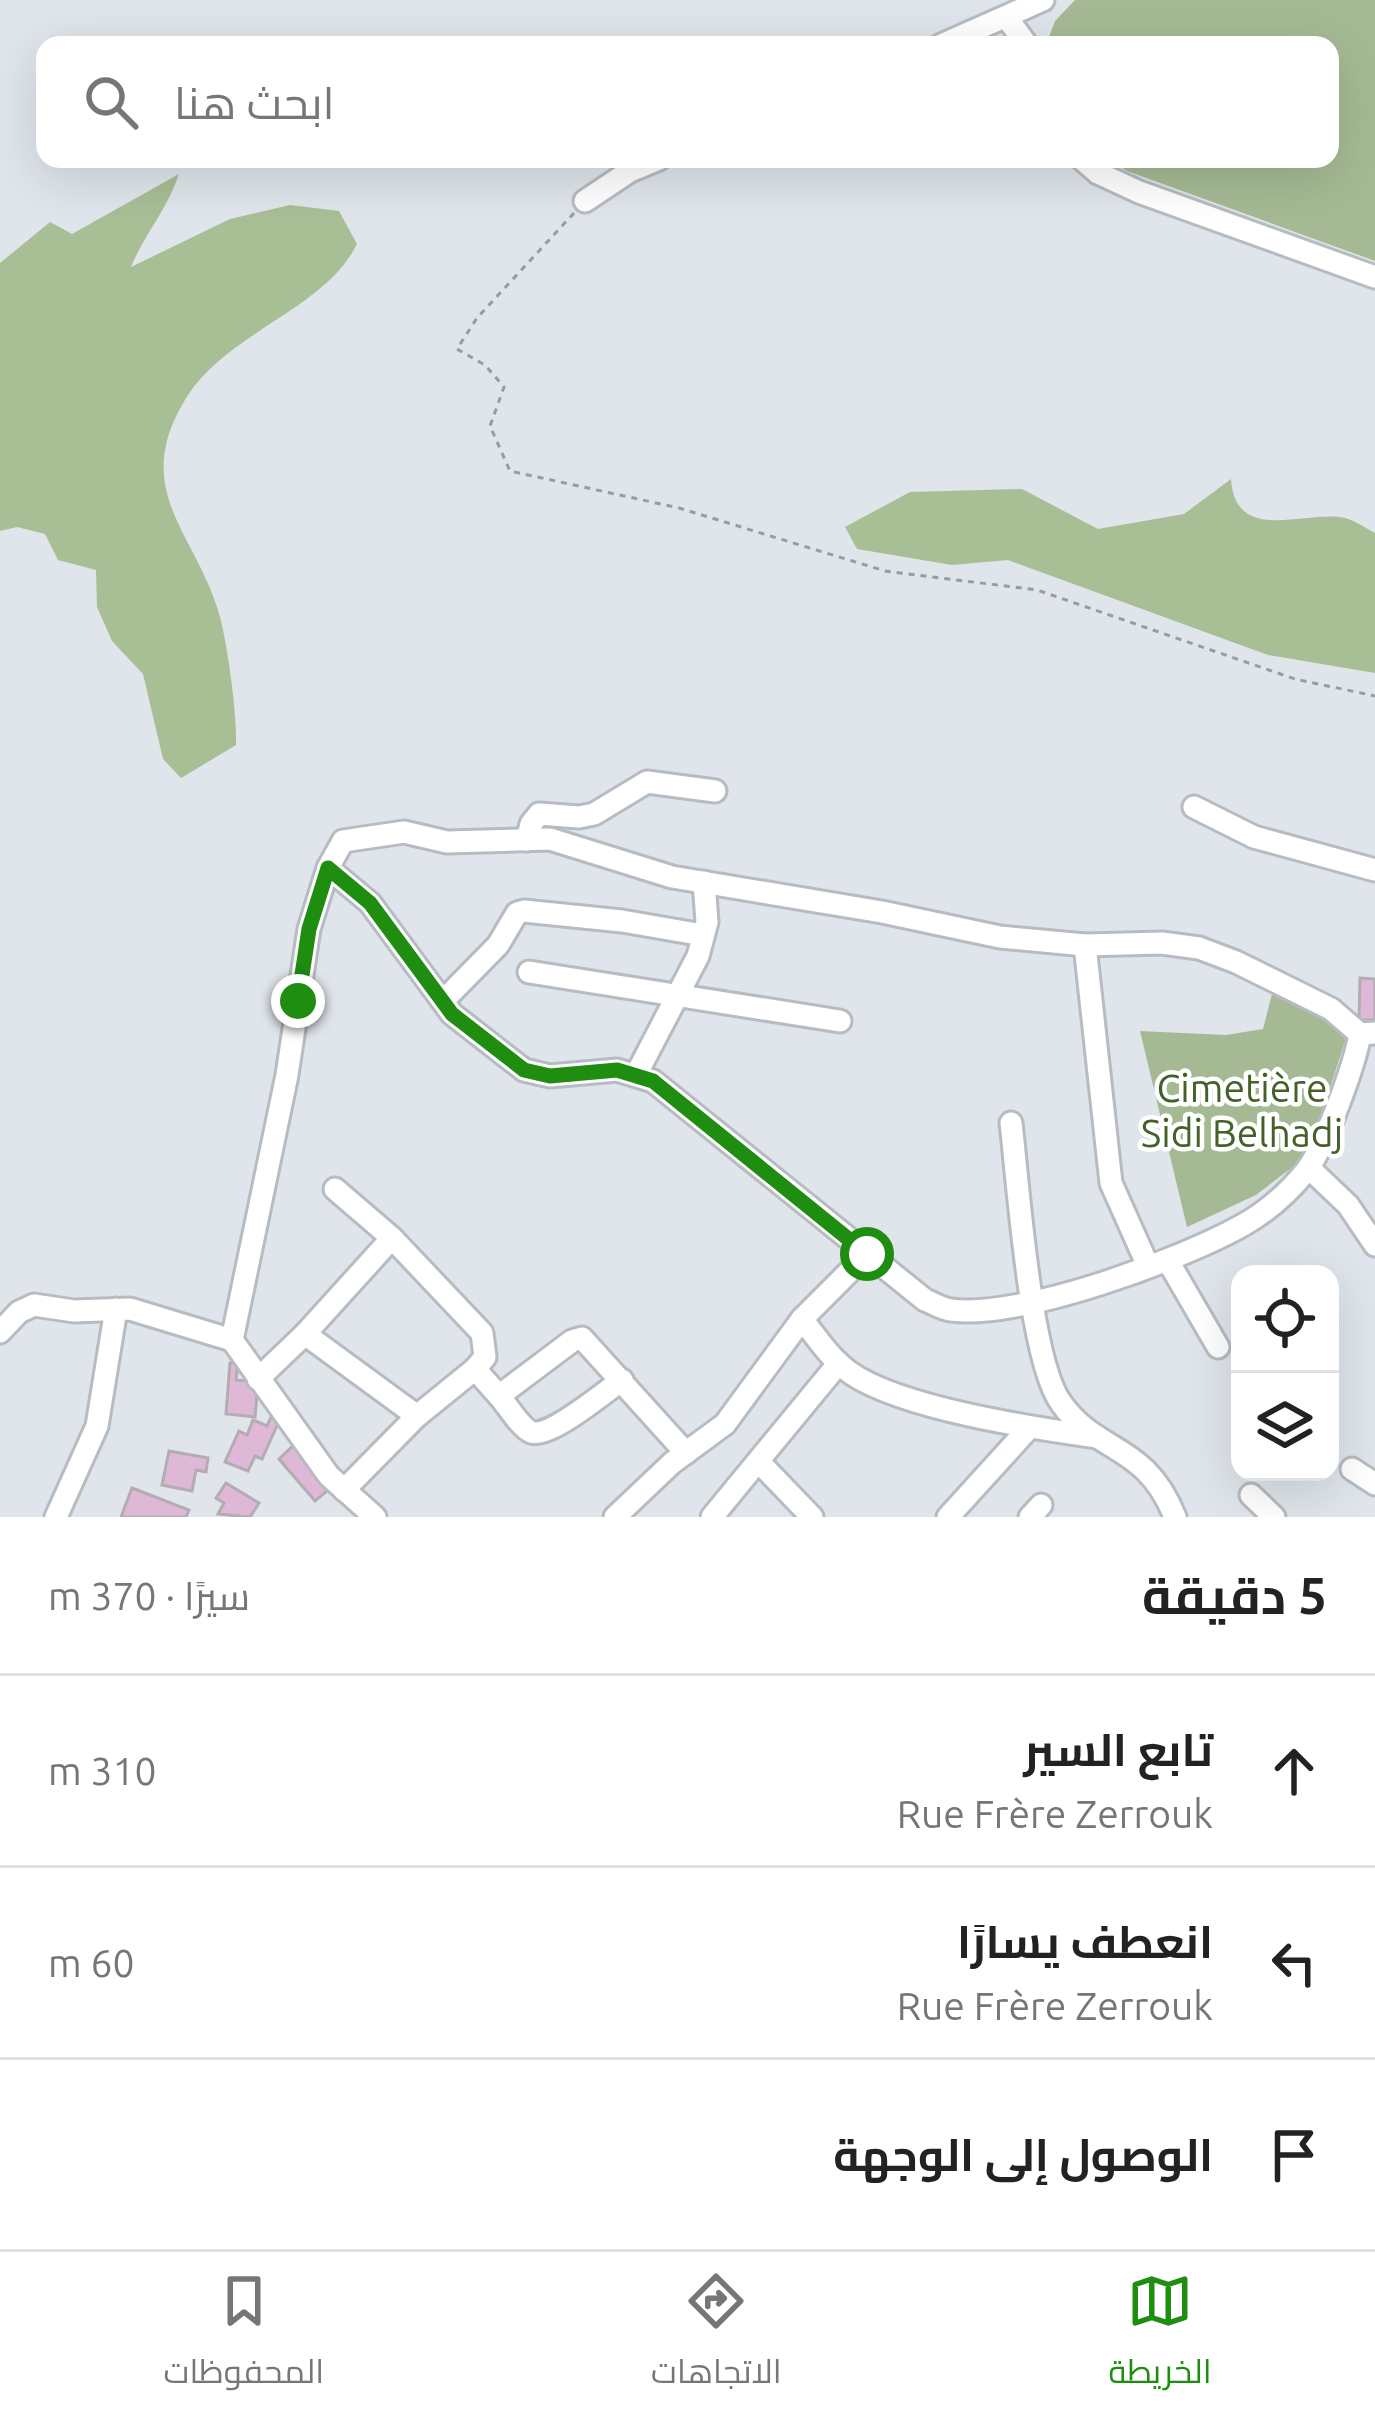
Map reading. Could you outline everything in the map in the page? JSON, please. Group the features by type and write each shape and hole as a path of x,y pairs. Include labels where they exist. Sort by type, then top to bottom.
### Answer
{"street":[{"path":"963,36 1043,0"},
{"path":"1007,18 1020,36"},
{"path":"585,200 637,168"},
{"path":"1092,168 1139,192 1375,277"},
{"path":"527,839 539,814 579,818 594,814 647,782 715,791"},
{"path":"1193,807 1254,837 1375,870"},
{"path":"232,1340 287,1075 309,929 328,868 343,842 404,832 447,842 550,839 620,863 704,882 1000,937 1199,948 1331,1009 1368,1034 1309,1168 1244,1225 1102,1283 1034,1301 949,1310 925,1300 701,1116 637,1073 617,1070 550,1076 524,1070 452,1014 370,903 328,868"},
{"path":"637,1073 680,994 704,935 704,882"},
{"path":"443,1001 498,945 517,913 622,921 704,935"},
{"path":"1084,945 1111,1183 1158,1263 1219,1347"},
{"path":"529,972 840,1021"},
{"path":"1011,1123 1034,1301 1052,1388 1061,1405 1158,1480 1175,1517"},
{"path":"1309,1168 1348,1204 1375,1245"},
{"path":"334,1189 392,1238 482,1333 485,1357 417,1416 344,1490"},
{"path":"258,1379 392,1238"},
{"path":"615,1517 725,1424 802,1319 867,1254"},
{"path":"0,1332 19,1312 34,1305 74,1311 130,1309 232,1340 329,1476 375,1517"},
{"path":"56,1517 98,1426 116,1310"},
{"path":"802,1319 838,1364 889,1392 1029,1428 1102,1438"},
{"path":"305,1334 417,1416"},
{"path":"499,1396 582,1338 686,1453"},
{"path":"712,1517 838,1364"},
{"path":"475,1369 530,1431 538,1434 559,1425 622,1380"},
{"path":"948,1517 1029,1428"},
{"path":"760,1463 812,1517"},
{"path":"1352,1469 1375,1484"},
{"path":"1251,1495 1270,1515"}],"path":[{"path":"585,200 476,318 457,349 485,365 504,387 490,426 510,471 680,508 886,571 1037,590 1295,680 1375,696"}],"green space":[{"path":"1075,0 1375,0 1375,261 1122,168 1339,168 1339,36 1049,36 1055,21"},
{"path":"179,174 131,267 230,219 290,205 339,211 357,244 323,286 206,373 188,395 171,429 164,458 165,485 220,617 236,732 236,745 181,778 163,759 143,674 112,641 97,607 96,570 58,560 45,534 17,527 0,531 0,263 50,222 72,234"},
{"path":"1231,479 1235,499 1256,518 1340,517 1375,533 1375,673 1268,655 1008,560 952,565 857,549 845,527 910,492 1022,489 1098,529 1184,514"},
{"name":"Cimetière Sidi Belhadj","path":"1274,986 1352,1020 1308,1155 1256,1195 1187,1227 1140,1031 1226,1035 1263,1029"}],"building":[{"path":"1360,978 1375,979 1375,1020 1359,1020"},
{"path":"230,1363 238,1363 236,1380 258,1382 255,1417 226,1414"},
{"path":"271,1417 279,1421 262,1459 255,1456 248,1471 225,1462 239,1431 247,1435 253,1420 267,1426"},
{"path":"297,1442 334,1485 315,1501 279,1459"},
{"path":"169,1451 208,1458 206,1472 196,1470 192,1491 162,1485"},
{"path":"226,1483 259,1503 250,1517 218,1514 224,1503 216,1498"},
{"path":"132,1488 189,1510 186,1517 121,1517"}],"route":[{"path":"298,1001 309,929 328,868 370,903 452,1014 524,1070 550,1076 617,1070 653,1081 867,1254"}]}
